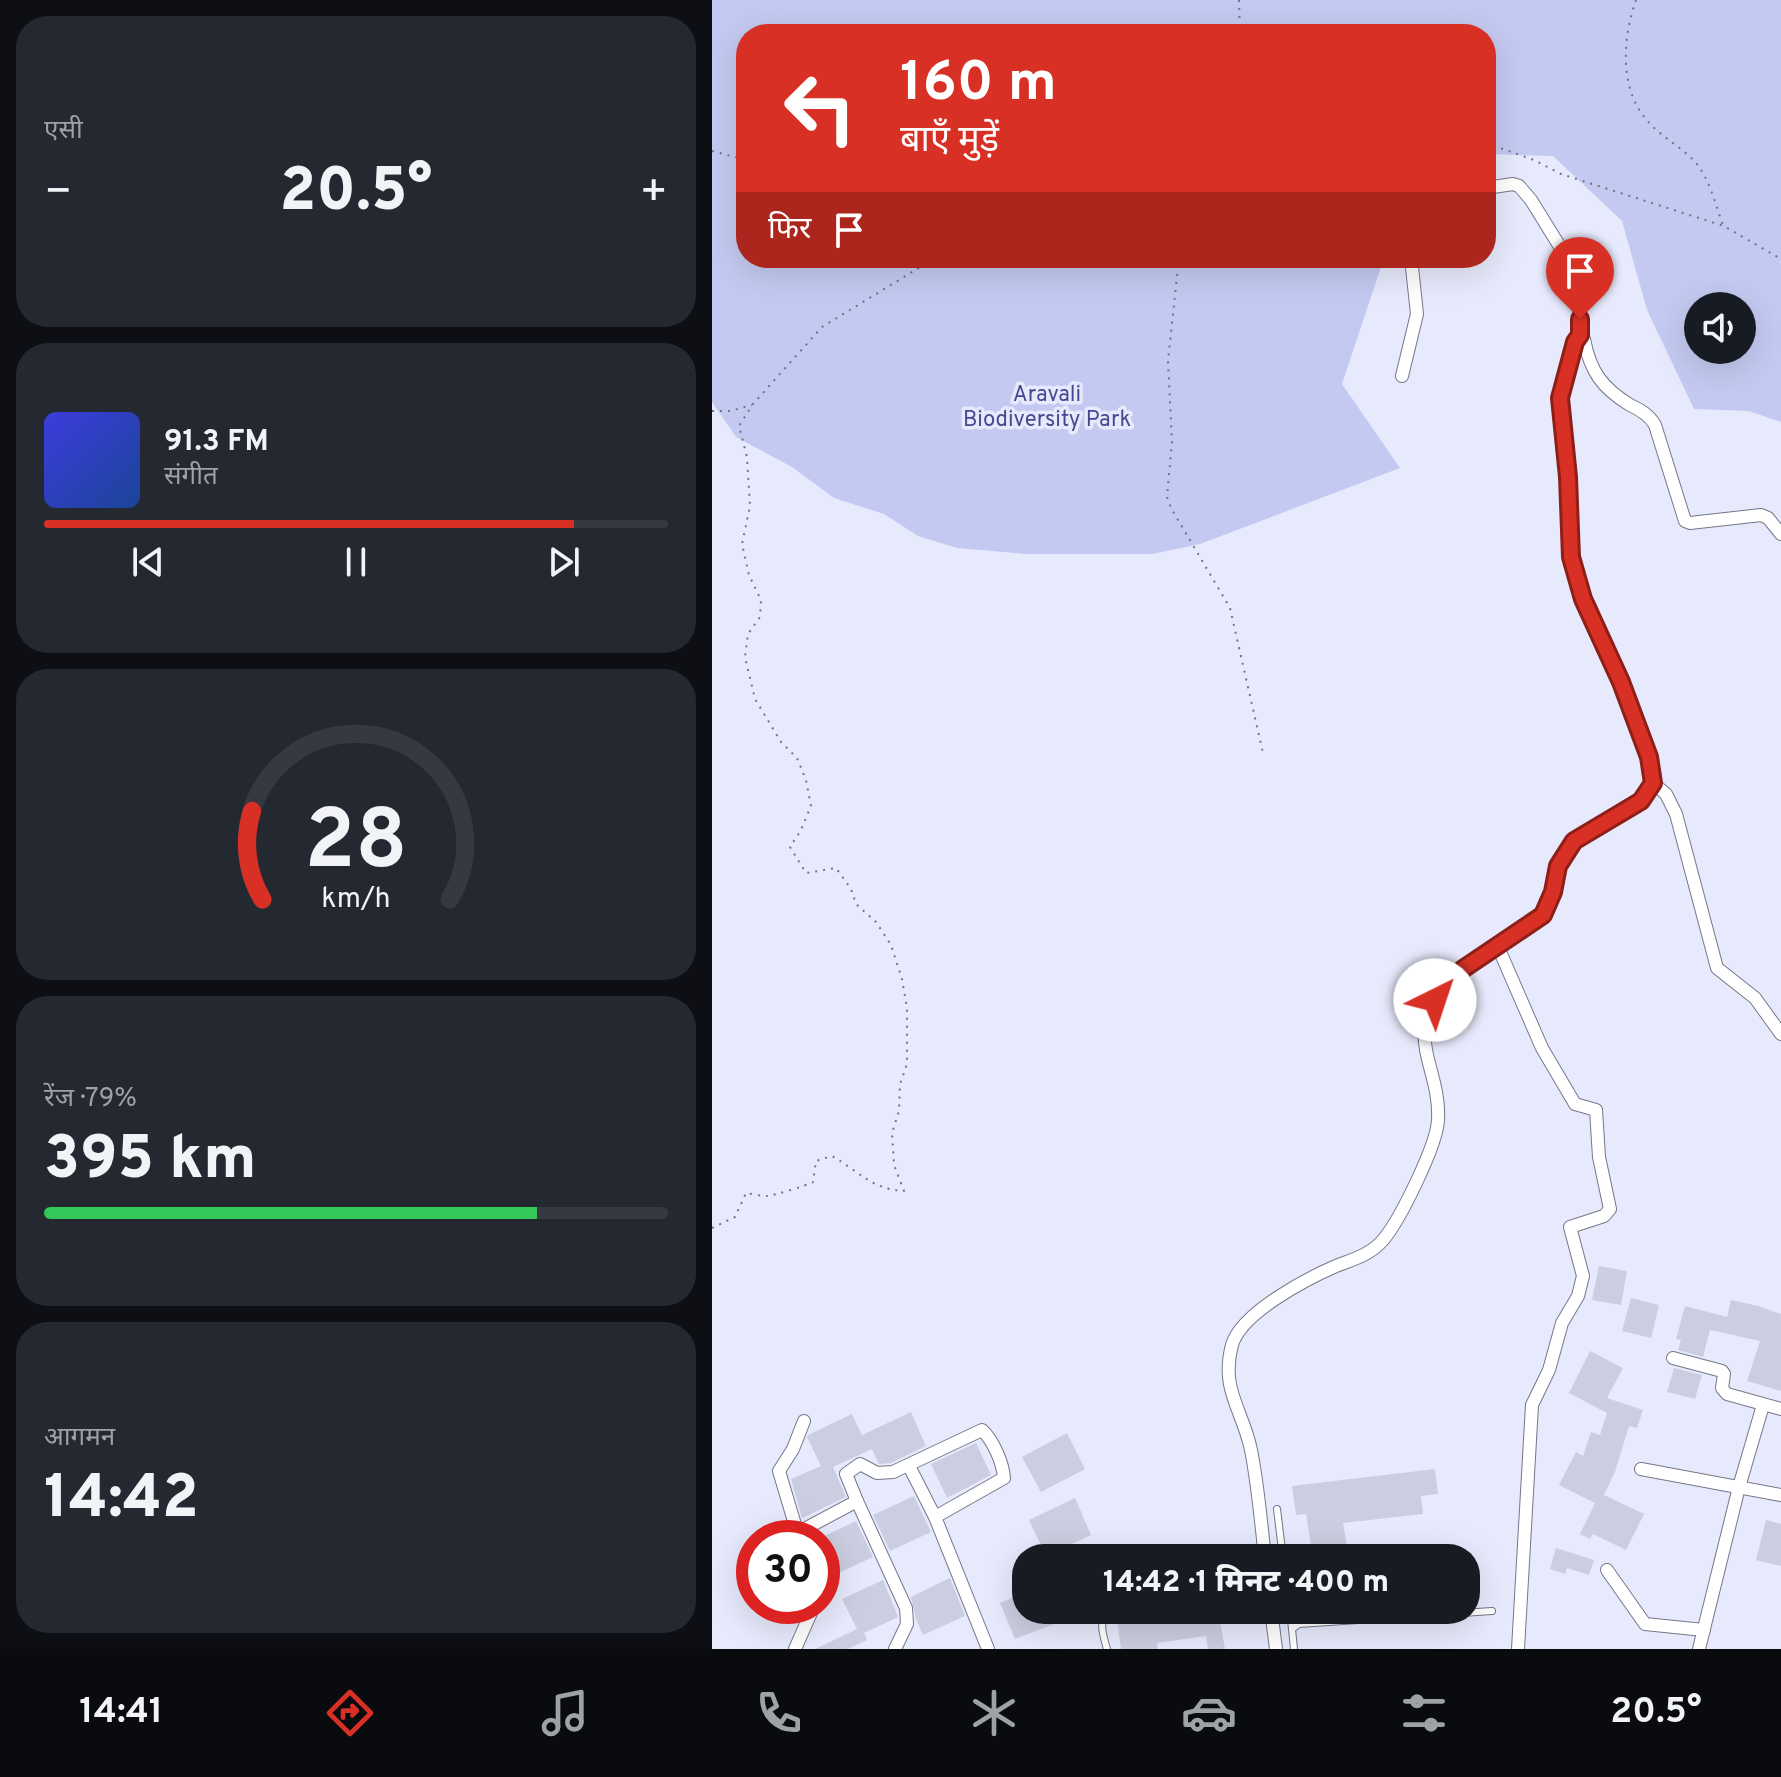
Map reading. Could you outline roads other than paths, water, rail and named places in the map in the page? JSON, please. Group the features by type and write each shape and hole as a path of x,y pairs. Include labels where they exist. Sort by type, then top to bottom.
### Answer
{"street":[{"path":"1496,187 1519,186 1566,254 1576,281 1580,335 1584,339 1589,363 1598,380 1610,392 1647,414 1655,425 1685,521 1761,515 1768,518 1781,534"},
{"path":"1402,376 1417,314 1412,268"},
{"path":"1580,335 1575,342 1560,398 1568,477 1571,557 1583,599 1621,682 1649,757 1653,783 1666,794 1676,814 1717,968 1755,998 1781,1034"},
{"path":"1263,1544 1250,1447 1230,1391 1228,1371 1233,1341 1239,1329 1258,1312 1320,1274 1363,1256 1376,1247 1389,1230 1432,1146 1438,1123 1436,1097 1424,1045 1423,1031 1429,1010 1459,972 1543,915 1553,892 1558,866 1574,841 1641,801 1653,783"},
{"path":"1498,947 1542,1048 1575,1104 1596,1110 1599,1157 1610,1209 1604,1216 1570,1227 1583,1276 1578,1296 1562,1323 1549,1370 1532,1405 1518,1649"},
{"path":"1673,1358 1722,1371 1725,1393 1781,1409"},
{"path":"1699,1649 1739,1487 1763,1405"},
{"path":"794,1520 779,1471 793,1449 804,1421"},
{"path":"895,1649 907,1624 906,1608 857,1501 847,1477 848,1471 860,1464 877,1473 893,1472 982,1430 988,1436 1004,1478 935,1517"},
{"path":"909,1466 935,1517 988,1649"},
{"path":"1641,1469 1781,1495"},
{"path":"824,1520 857,1501"},
{"path":"1607,1570 1645,1624 1704,1630"},
{"path":"795,1649 806,1624"},
{"path":"1273,1624 1276,1649"}],"lane":[{"path":"1277,1509 1281,1544"},
{"path":"1292,1629 1299,1624 1492,1611"},
{"path":"1101,1624 1107,1649"},
{"path":"1291,1624 1294,1649"}],"park label":[{"name":"Aravali Biodiversity Park","path":"1047,406"}]}
